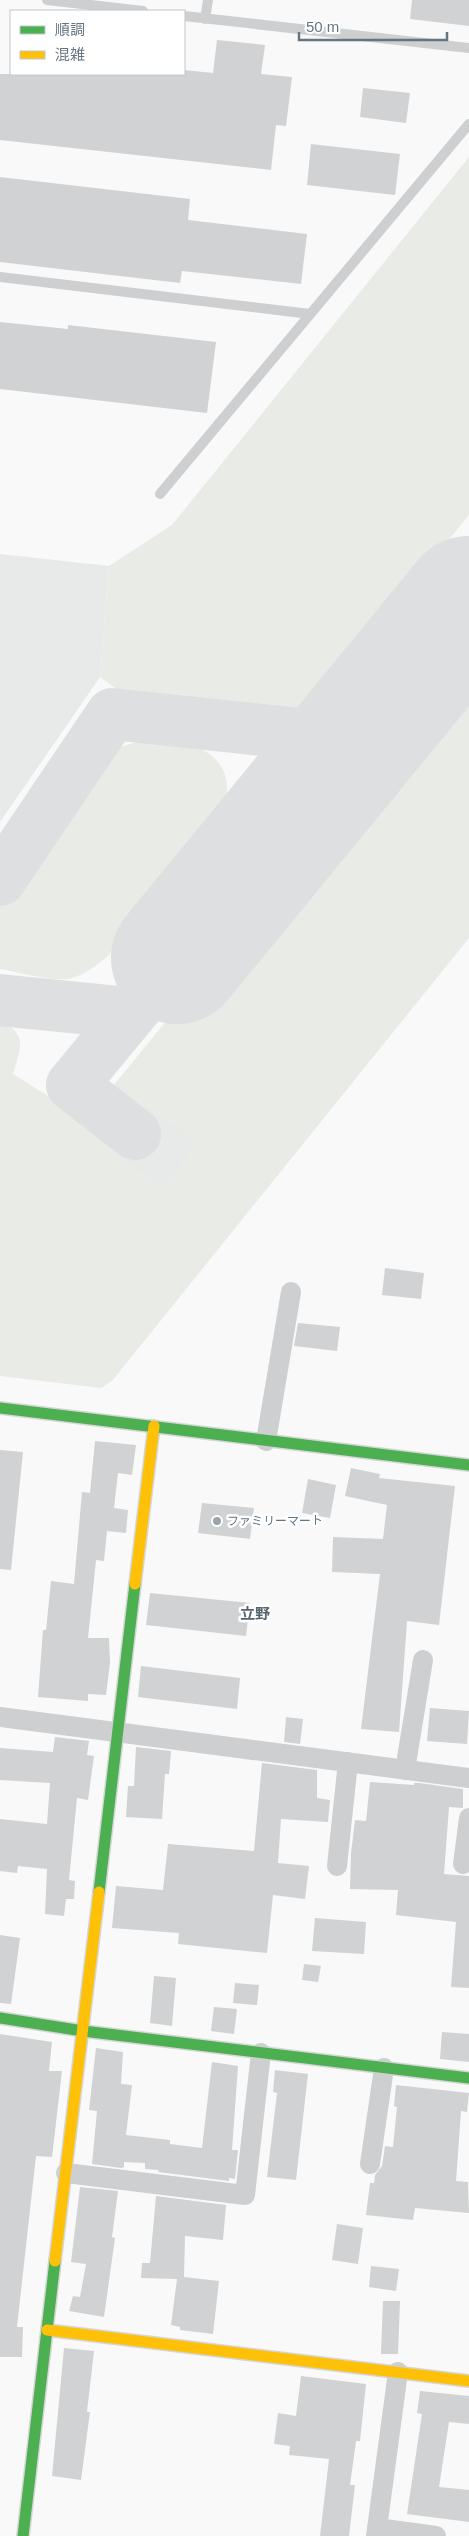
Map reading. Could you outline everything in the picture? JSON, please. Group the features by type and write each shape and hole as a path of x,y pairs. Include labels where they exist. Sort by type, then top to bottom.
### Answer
{"street":[{"path":"266,1441 291,1292"},
{"path":"0,1408 469,1465"},
{"path":"23,2536 154,1426"},
{"path":"406,1770 423,1660"},
{"path":"0,1717 469,1778"},
{"path":"337,1866 348,1762"},
{"path":"463,1864 469,1818"},
{"path":"0,2018 83,2031 469,2078"},
{"path":"66,2173 245,2195 261,2053"},
{"path":"370,2164 384,2068"},
{"path":"47,2330 469,2381"},
{"path":"398,2372 377,2532 436,2536"}],"lane":[{"path":"47,0 134,10"},
{"path":"205,19 208,0"},
{"path":"185,16 469,48"},
{"path":"160,494 469,124"},
{"path":"0,277 310,314"}],"shaded area":[{"path":"469,157 469,515 325,691 296,708 132,693 115,688 100,677 109,566 172,525"},
{"path":"0,554 109,566 100,677 0,822"},
{"path":"469,652 469,938 112,1381 101,1388 0,1376 0,1021 15,1031 19,1037 20,1050 13,1074 83,1118 123,1149 118,1156 162,1190 198,1144 155,1110 151,1114 113,1086"},
{"path":"137,742 185,743 203,750 213,757 225,774 227,785 227,796 219,819 108,956 92,968 68,979 38,977 0,969 0,900 87,772 109,752"},
{"path":"154,1109 198,1144 162,1190 118,1156"}],"building":[{"path":"412,0 469,0 469,26 410,19"},
{"path":"217,40 265,45 261,74 292,77 286,126 276,125 271,170 0,140 0,74 185,75 185,70 213,73"},
{"path":"363,88 410,93 406,123 360,117"},
{"path":"311,144 400,154 395,195 307,185"},
{"path":"0,177 190,199 188,220 307,234 301,284 182,271 180,283 0,262"},
{"path":"0,322 68,329 68,325 216,342 207,413 0,389"},
{"path":"385,1268 424,1273 421,1299 382,1295"},
{"path":"298,1323 340,1327 337,1351 294,1346"},
{"path":"95,1441 136,1445 132,1475 118,1473 114,1508 128,1510 126,1533 107,1531 104,1561 96,1560 88,1638 109,1638 110,1663 106,1695 88,1694 88,1701 38,1697 43,1630 46,1630 51,1581 74,1584 82,1492 90,1493"},
{"path":"0,1450 23,1452 11,1570 0,1569"},
{"path":"351,1468 380,1474 379,1478 455,1486 439,1625 407,1621 399,1732 361,1729 380,1574 332,1572 333,1537 383,1539 387,1505 345,1496"},
{"path":"308,1479 336,1485 330,1518 302,1513"},
{"path":"202,1503 254,1508 250,1539 198,1533"},
{"path":"150,1593 250,1603 246,1636 146,1625"},
{"path":"141,1666 240,1678 237,1709 138,1697"},
{"path":"430,1708 469,1711 467,1744 427,1741"},
{"path":"286,1717 303,1719 300,1744 284,1742"},
{"path":"55,1737 89,1741 87,1755 94,1756 88,1800 77,1798 69,1880 75,1881 74,1899 66,1899 64,1916 45,1914 47,1869 18,1866 17,1873 0,1871 0,1819 47,1824 50,1783 0,1780 0,1748 53,1752"},
{"path":"136,1747 171,1751 169,1774 165,1774 162,1819 126,1817 128,1786 134,1786"},
{"path":"262,1763 317,1770 317,1798 330,1800 328,1822 281,1819 278,1863 309,1866 305,1899 273,1895 267,1953 178,1944 179,1933 112,1928 116,1886 163,1890 168,1844 254,1851"},
{"path":"370,1782 414,1785 414,1783 419,1783 463,1789 463,1808 449,1807 444,1874 469,1876 469,1988 451,1987 456,1922 396,1915 398,1890 350,1889 351,1853 355,1820 366,1821"},
{"path":"315,1918 366,1922 364,1954 312,1951"},
{"path":"0,1935 20,1938 11,2004 0,2003"},
{"path":"304,1964 321,1966 318,1982 302,1980"},
{"path":"154,1976 176,1978 172,2026 150,2023"},
{"path":"235,1983 259,1985 257,2005 233,2003"},
{"path":"214,2007 237,2009 234,2034 211,2031"},
{"path":"442,2032 469,2034 469,2062 440,2059"},
{"path":"0,2034 52,2042 49,2071 62,2071 52,2157 36,2156 17,2327 23,2327 22,2357 0,2357"},
{"path":"96,2048 123,2052 121,2084 132,2085 126,2135 170,2140 170,2144 202,2148 212,2062 238,2066 232,2150 238,2150 235,2179 229,2178 229,2181 158,2172 159,2170 145,2169 145,2163 124,2162 124,2167 121,2168 92,2164 97,2111 89,2110"},
{"path":"275,2070 308,2074 296,2180 267,2177 277,2093 273,2092"},
{"path":"396,2085 469,2093 467,2112 461,2111 456,2181 468,2182 469,2213 415,2208 413,2220 366,2215 370,2183 374,2183 375,2175 382,2166 385,2146 393,2147 397,2107 394,2106"},
{"path":"80,2187 118,2191 112,2237 115,2238 104,2317 69,2311 73,2296 80,2297 86,2264 71,2262"},
{"path":"156,2196 226,2205 223,2240 185,2236 184,2277 219,2281 213,2334 180,2330 180,2327 171,2325 177,2279 141,2278 142,2263 150,2263"},
{"path":"337,2224 363,2228 358,2264 332,2260"},
{"path":"371,2266 399,2269 396,2291 369,2287"},
{"path":"383,2301 400,2301 398,2354 381,2354"},
{"path":"64,2348 94,2351 87,2412 90,2412 81,2480 52,2476"},
{"path":"301,2376 366,2384 360,2441 356,2441 350,2485 355,2485 349,2536 320,2536 329,2459 289,2455 290,2446 274,2444 278,2413 296,2416"},
{"path":"420,2391 469,2396 469,2424 449,2422 439,2487 469,2490 469,2522 407,2514 422,2414 417,2413"}],"taxiway":[{"path":"0,880 112,714 356,740"},
{"path":"135,1134 72,1085 177,958"},
{"path":"0,1000 130,1013"}],"runway":[{"path":"177,958 469,602"}],"traffic: fast":[{"path":"0,1408 469,1465"},
{"path":"99,1892 135,1584"},
{"path":"0,2018 83,2031 469,2078"},
{"path":"23,2536 55,2261"}],"traffic: slow":[{"path":"135,1584 154,1426"},
{"path":"55,2261 99,1892"},
{"path":"47,2330 469,2381"}],"place":[{"name":"ファミリーマート","path":"217,1521"}],"district":[{"name":"立野","path":"255,1613"}]}
